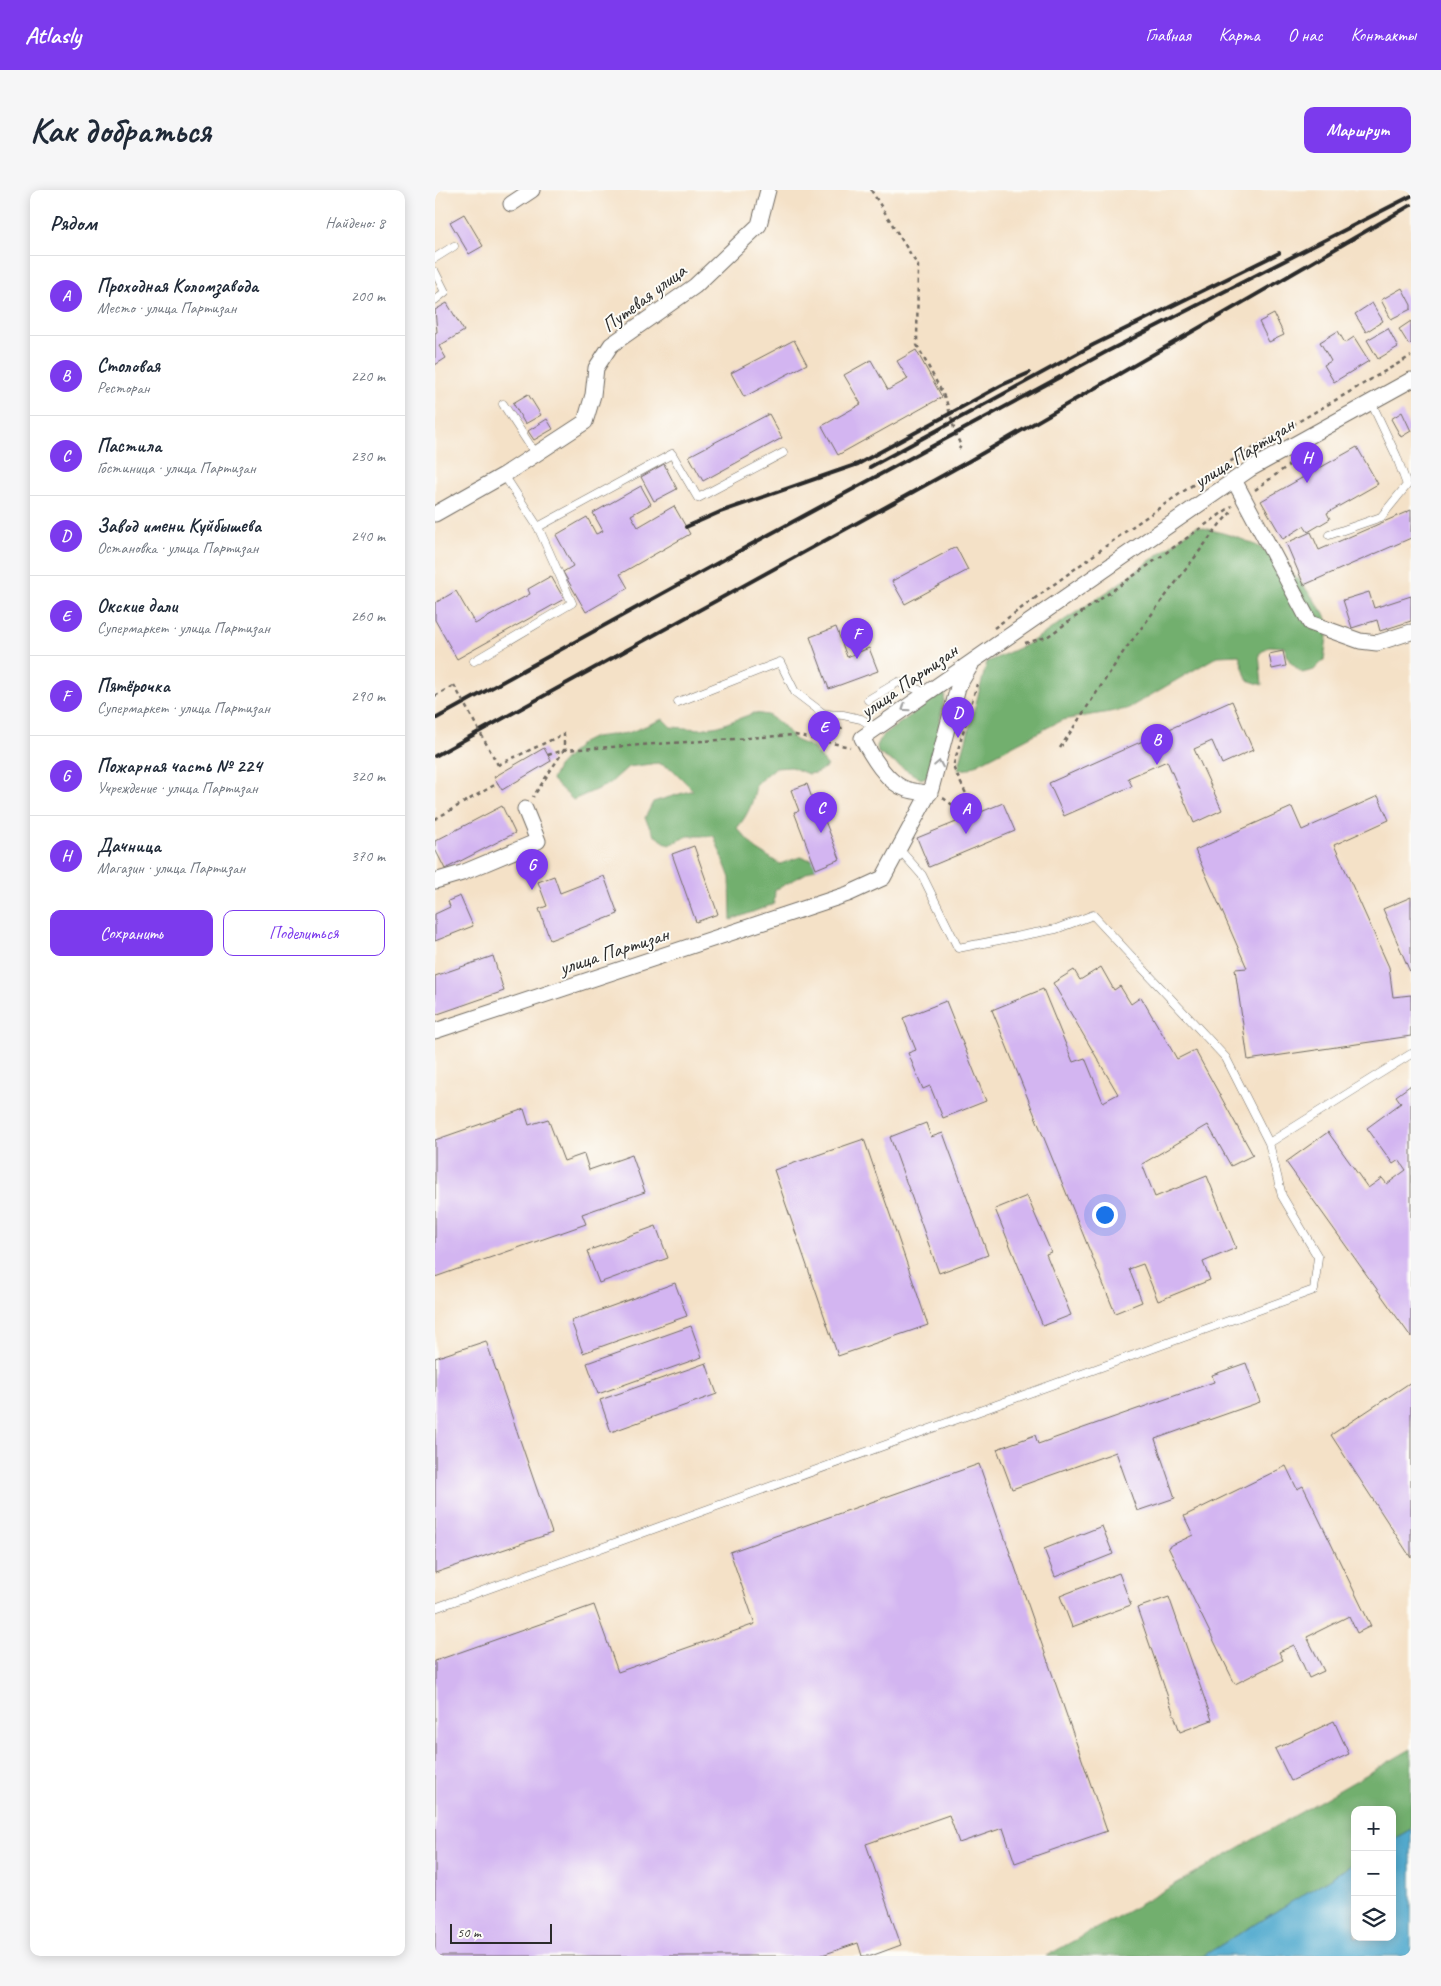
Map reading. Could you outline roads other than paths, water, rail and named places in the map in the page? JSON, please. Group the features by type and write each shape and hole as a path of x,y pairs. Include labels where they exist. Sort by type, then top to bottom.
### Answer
{"street":[{"path":"511,204 532,190"},
{"name":"Путевая улица","path":"435,514 505,475 535,453 585,422 593,395 596,368 611,346 695,286 759,225 768,190"},
{"name":"улица Партизан","path":"435,1032 848,894 883,878 899,849 925,811 931,791 904,789 887,776 873,759 862,738 1250,469 1411,380"},
{"path":"1234,480 1310,623 1360,641 1377,643 1411,632"},
{"path":"931,791 937,772 944,734 958,687 974,660"},
{"path":"435,881 462,873 538,842 525,809"}],"lane":[{"path":"435,258 454,246"},
{"path":"435,272 445,292 435,300"},
{"path":"1329,535 1381,517 1407,486 1396,455 1371,402"},
{"path":"503,404 535,453"},
{"path":"538,527 672,454 698,498 783,452"},
{"path":"475,661 572,603 538,527 505,475"},
{"path":"678,702 780,662 795,692 824,714 843,715 861,719 876,728"},
{"path":"868,700 898,682 927,693"},
{"path":"435,1608 1314,1290 1318,1256 1282,1196 1269,1143 1226,1058 1093,915 1056,929 958,948 922,875 899,849"},
{"path":"1269,1143 1411,1054"}],"water":[{"path":"1411,1829 1411,1956 1203,1956 1351,1865 1351,1941 1396,1941 1396,1838"}],"railway":[{"path":"435,719 1106,352 1411,196"},
{"path":"435,756 969,461 1411,205"},
{"path":"870,467 1093,345 1279,253"},
{"path":"686,527 720,512 858,464 1002,385 1029,373"}],"place":[{"name":"Дачница","path":"1307,483"},
{"name":"Пятёрочка","path":"857,659"},
{"name":"Завод имени Куйбышева","path":"958,738"},
{"name":"Окские дали","path":"824,752"},
{"name":"Столовая","path":"1157,765"},
{"name":"Пастила","path":"821,833"},
{"name":"Проходная Коломзавода","path":"966,834"},
{"name":"Пожарная часть № 224","path":"532,890"}]}
